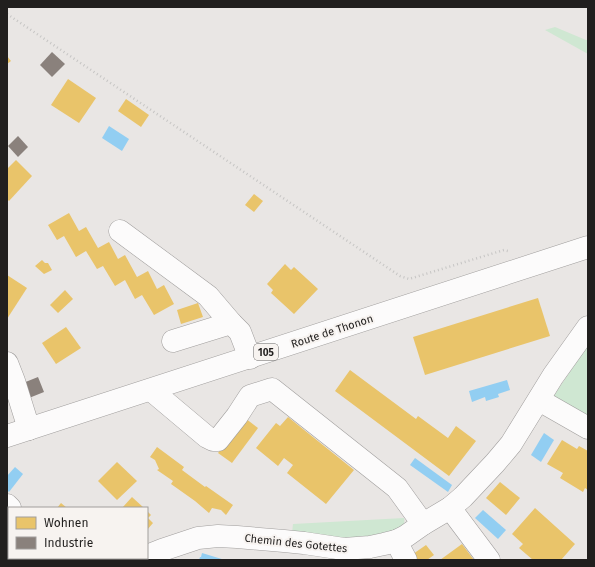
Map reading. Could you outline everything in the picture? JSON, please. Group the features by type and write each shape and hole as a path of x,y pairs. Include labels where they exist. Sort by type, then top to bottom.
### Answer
{"main road":[{"path":"120,231 208,296 240,332 250,358"},
{"name":"Route de Thonon","path":"7,436 588,247"},
{"path":"173,341 231,323"},
{"name":"Chemin des Gotettes","path":"148,556 198,538 218,536 304,543 344,549 370,547 396,541 406,536 450,508 463,497 495,463 511,444 553,376 588,327"},
{"path":"7,363 29,429"},
{"path":"151,390 207,438 218,440 237,416 250,396 272,389 397,488 423,524"},
{"path":"539,400 588,428"},
{"path":"450,508 489,560"},
{"path":"396,541 406,560"}],"path":[{"path":"7,14 400,276 409,279 504,250 509,251"}],"green space":[{"path":"555,27 588,40 588,54 545,30"},
{"path":"588,345 588,418 553,397"},
{"path":"404,518 404,524 400,529 363,541 292,533 293,524"}],"water":[{"path":"109,126 129,139 122,151 102,138"},
{"path":"507,380 510,390 498,394 499,397 486,401 485,397 472,402 469,391"},
{"path":"544,433 554,440 541,462 531,455"},
{"path":"415,458 452,485 448,492 410,465"},
{"path":"15,467 23,474 9,492 7,490 7,476"},
{"path":"483,510 506,530 498,539 475,518"},
{"path":"202,553 225,560 199,560"}],"building: Wohnen":[{"path":"7,56 11,61 7,64"},
{"path":"68,79 96,98 79,123 51,105"},
{"path":"126,99 149,115 141,127 118,111"},
{"path":"16,160 32,176 9,201 7,199 7,169"},
{"path":"254,194 263,201 254,212 245,205"},
{"path":"69,213 79,231 86,227 98,248 109,242 118,259 125,255 137,277 148,271 157,289 164,285 174,304 154,315 142,295 135,299 125,280 115,286 103,266 97,269 86,251 76,257 64,236 57,240 48,225"},
{"path":"42,260 45,263 48,263 52,270 44,274 35,266"},
{"path":"285,264 291,270 294,267 318,289 294,314 271,293 273,290 267,284"},
{"path":"7,275 27,288 7,319"},
{"path":"65,290 73,299 58,313 50,305"},
{"path":"538,298 550,336 425,375 413,337"},
{"path":"198,303 203,317 181,324 177,310"},
{"path":"66,327 81,348 56,364 42,343"},
{"path":"350,370 416,419 418,416 448,438 456,426 476,441 449,476 335,391"},
{"path":"288,417 354,470 326,504 287,473 293,465 284,458 278,466 256,448 276,423 280,426"},
{"path":"245,418 258,428 232,463 218,453"},
{"path":"562,440 577,449 579,446 588,451 588,490 585,488 583,492 560,478 563,473 547,464"},
{"path":"157,447 184,467 182,470 233,505 226,515 221,510 212,508 209,513 171,484 173,481 157,470 159,469 155,460 150,457"},
{"path":"117,462 137,481 117,500 98,481"},
{"path":"500,482 520,498 506,515 486,498"},
{"path":"132,497 143,507 123,507"},
{"path":"61,503 66,507 58,507"},
{"path":"535,508 575,544 561,560 533,560 519,548 523,544 512,534"},
{"path":"148,518 153,523 148,529"},
{"path":"462,544 474,560 440,560"},
{"path":"426,545 434,555 427,560 418,560 413,554"},
{"path":"8,555 8,559 20,560 7,560"}],"building: Industrie":[{"path":"52,52 65,64 52,77 40,65"},
{"path":"18,136 28,147 18,157 8,146"},
{"path":"38,377 44,392 29,398 23,383"},
{"path":"108,559 119,559 117,560"}]}
